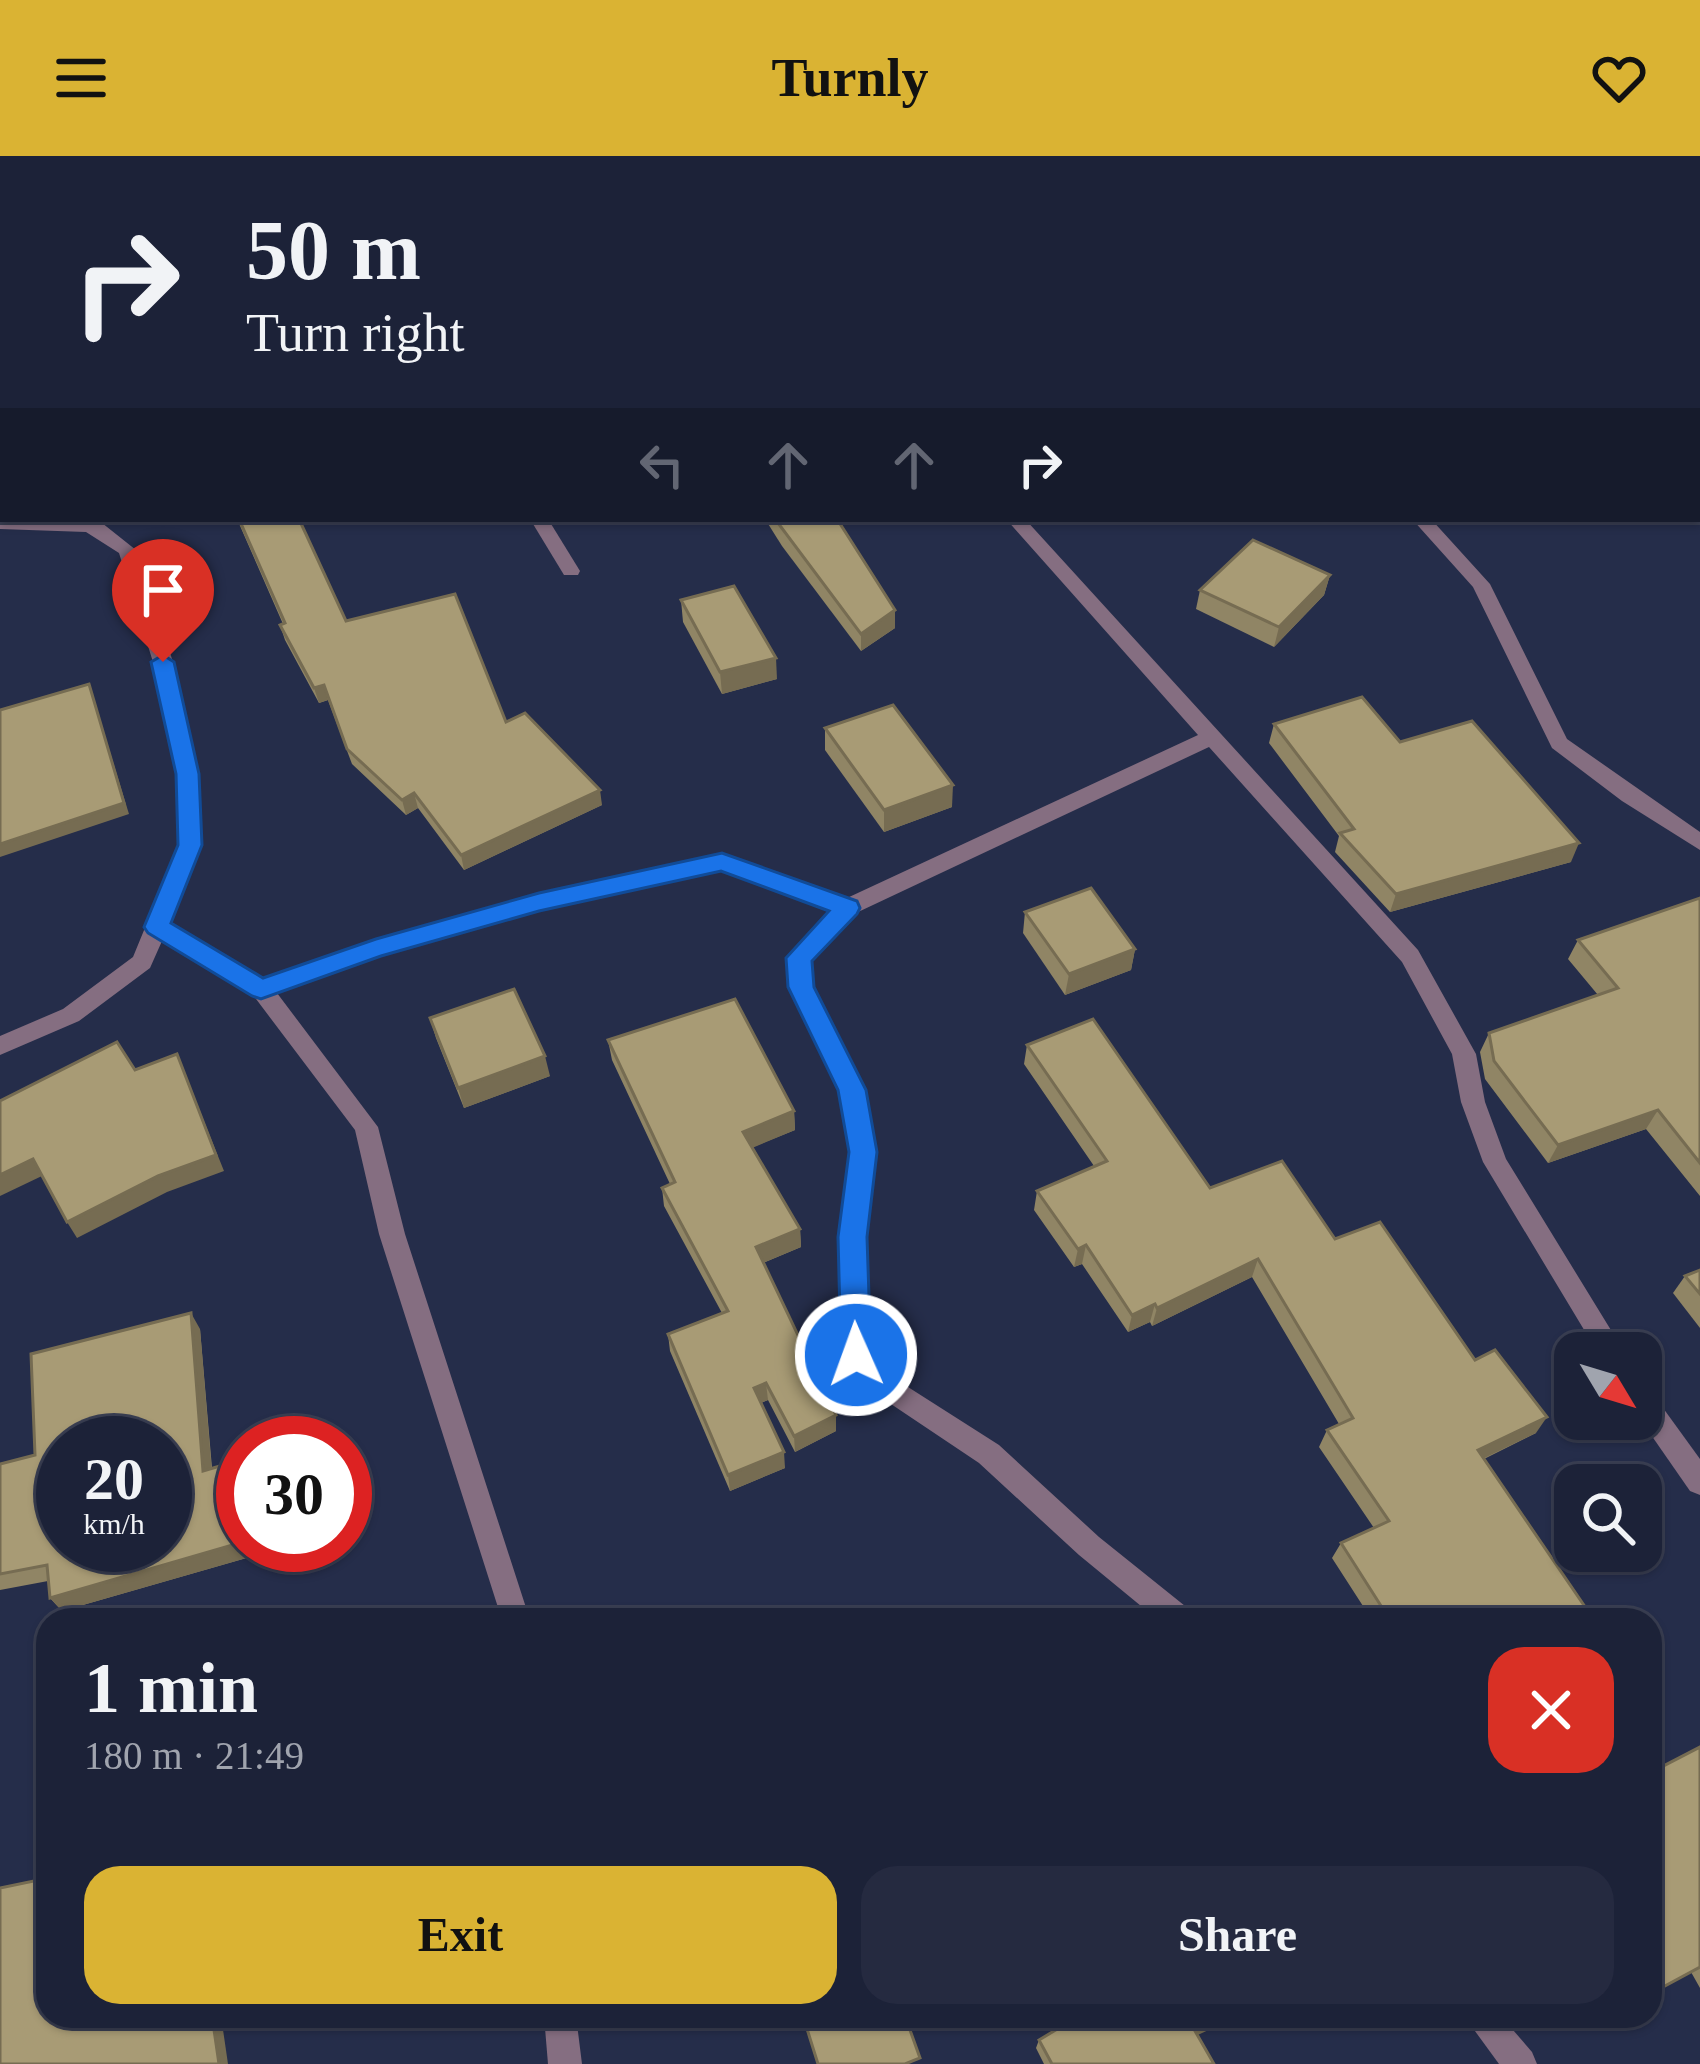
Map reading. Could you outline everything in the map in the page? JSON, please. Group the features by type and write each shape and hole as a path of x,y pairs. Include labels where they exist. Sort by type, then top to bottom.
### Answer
{"street":[{"path":"0,523 89,522 127,550 163,662 188,774 190,845 142,962 71,1015 0,1046"},
{"path":"541,522 571,572"},
{"path":"1018,522 1409,956 1464,1054 1473,1102 1495,1162 1599,1332"},
{"path":"1424,522 1481,584 1559,742 1700,842"},
{"path":"1165,1608 989,1454 888,1388 856,1355 853,1237 863,1152 852,1090 801,987 799,958 848,908 1212,736"},
{"path":"261,989 376,948 518,908 722,862 848,908"},
{"path":"157,927 261,989 366,1127 392,1234 512,1608"},
{"path":"1662,1429 1700,1483"},
{"path":"561,2028 565,2064"},
{"path":"1490,2028 1520,2064"}],"building":[{"path":"240,522 300,522 346,621 455,594 506,722 525,713 600,790 461,855 414,793 402,800 347,749 324,685 314,688 280,625 285,623"},
{"path":"777,522 839,522 895,610 861,634"},
{"path":"1253,540 1330,575 1279,627 1200,590"},
{"path":"734,586 776,658 720,672 681,600"},
{"path":"89,684 124,803 0,844 0,710"},
{"path":"1362,697 1400,742 1472,721 1579,843 1396,894 1340,833 1354,829 1274,724"},
{"path":"893,705 953,785 884,810 825,728"},
{"path":"1091,888 1135,949 1069,974 1025,912"},
{"path":"1700,898 1700,1163 1658,1110 1558,1145 1494,1061 1489,1033 1618,988 1578,940"},
{"path":"514,989 545,1056 458,1088 430,1018"},
{"path":"735,999 794,1111 743,1132 800,1229 756,1247 836,1415 794,1436 766,1383 754,1388 784,1452 728,1475 668,1334 728,1311 662,1188 675,1182 608,1040"},
{"path":"1093,1019 1210,1188 1282,1161 1335,1239 1380,1222 1475,1360 1495,1350 1547,1417 1478,1450 1554,1561 1554,1572 1561,1572 1586,1608 1382,1608 1341,1543 1389,1521 1327,1430 1353,1418 1258,1259 1157,1308 1155,1304 1132,1315 1086,1245 1078,1249 1037,1191 1107,1161 1027,1045"},
{"path":"117,1042 135,1070 177,1054 216,1155 158,1176 67,1222 33,1159 0,1175 0,1101"},
{"path":"1700,1270 1700,1294 1685,1276"},
{"path":"191,1313 203,1471 216,1467 216,1550 192,1557 192,1416 36,1416 36,1567 0,1574 0,1464 35,1455 31,1354"},
{"path":"48,1572 140,1572 50,1598"},
{"path":"1700,1747 1700,1967 1662,1988 1662,1767"},
{"path":"36,1880 36,2028 214,2028 219,2064 0,2064 0,1888"},
{"path":"807,2028 909,2028 920,2058 905,2064 818,2064"},
{"path":"1059,2028 1202,2028 1195,2031 1214,2064 1052,2064 1039,2040"}],"route":[{"path":"163,662 188,774 190,845 157,927 261,989 376,948 539,902 722,862 848,908 799,958 801,987 852,1090 863,1152 853,1237 856,1355"}]}
